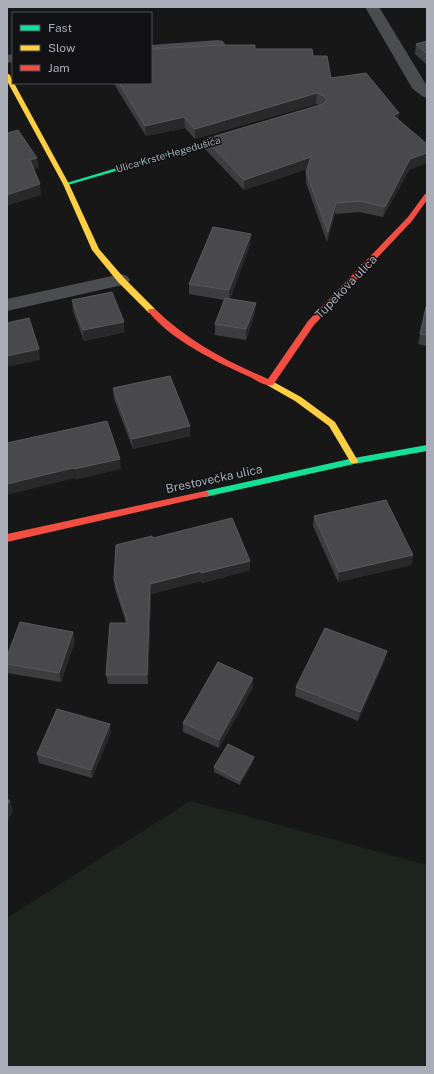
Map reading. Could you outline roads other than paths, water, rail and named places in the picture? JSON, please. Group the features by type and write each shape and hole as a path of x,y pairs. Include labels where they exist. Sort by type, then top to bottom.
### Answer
{"street":[{"path":"376,8 420,88 427,93"},
{"path":"152,49 218,44"},
{"path":"7,76 66,184 96,250 121,280 160,319 193,346 236,368 270,383 298,399 332,424 354,461"},
{"name":"Ulica Krste Hegedušića","path":"66,184 241,133"},
{"name":"Tupekova ulica","path":"270,383 311,323 410,219 427,195"},
{"path":"7,305 121,280"},
{"name":"Brestovečka ulica","path":"7,538 354,461 427,448"}]}
